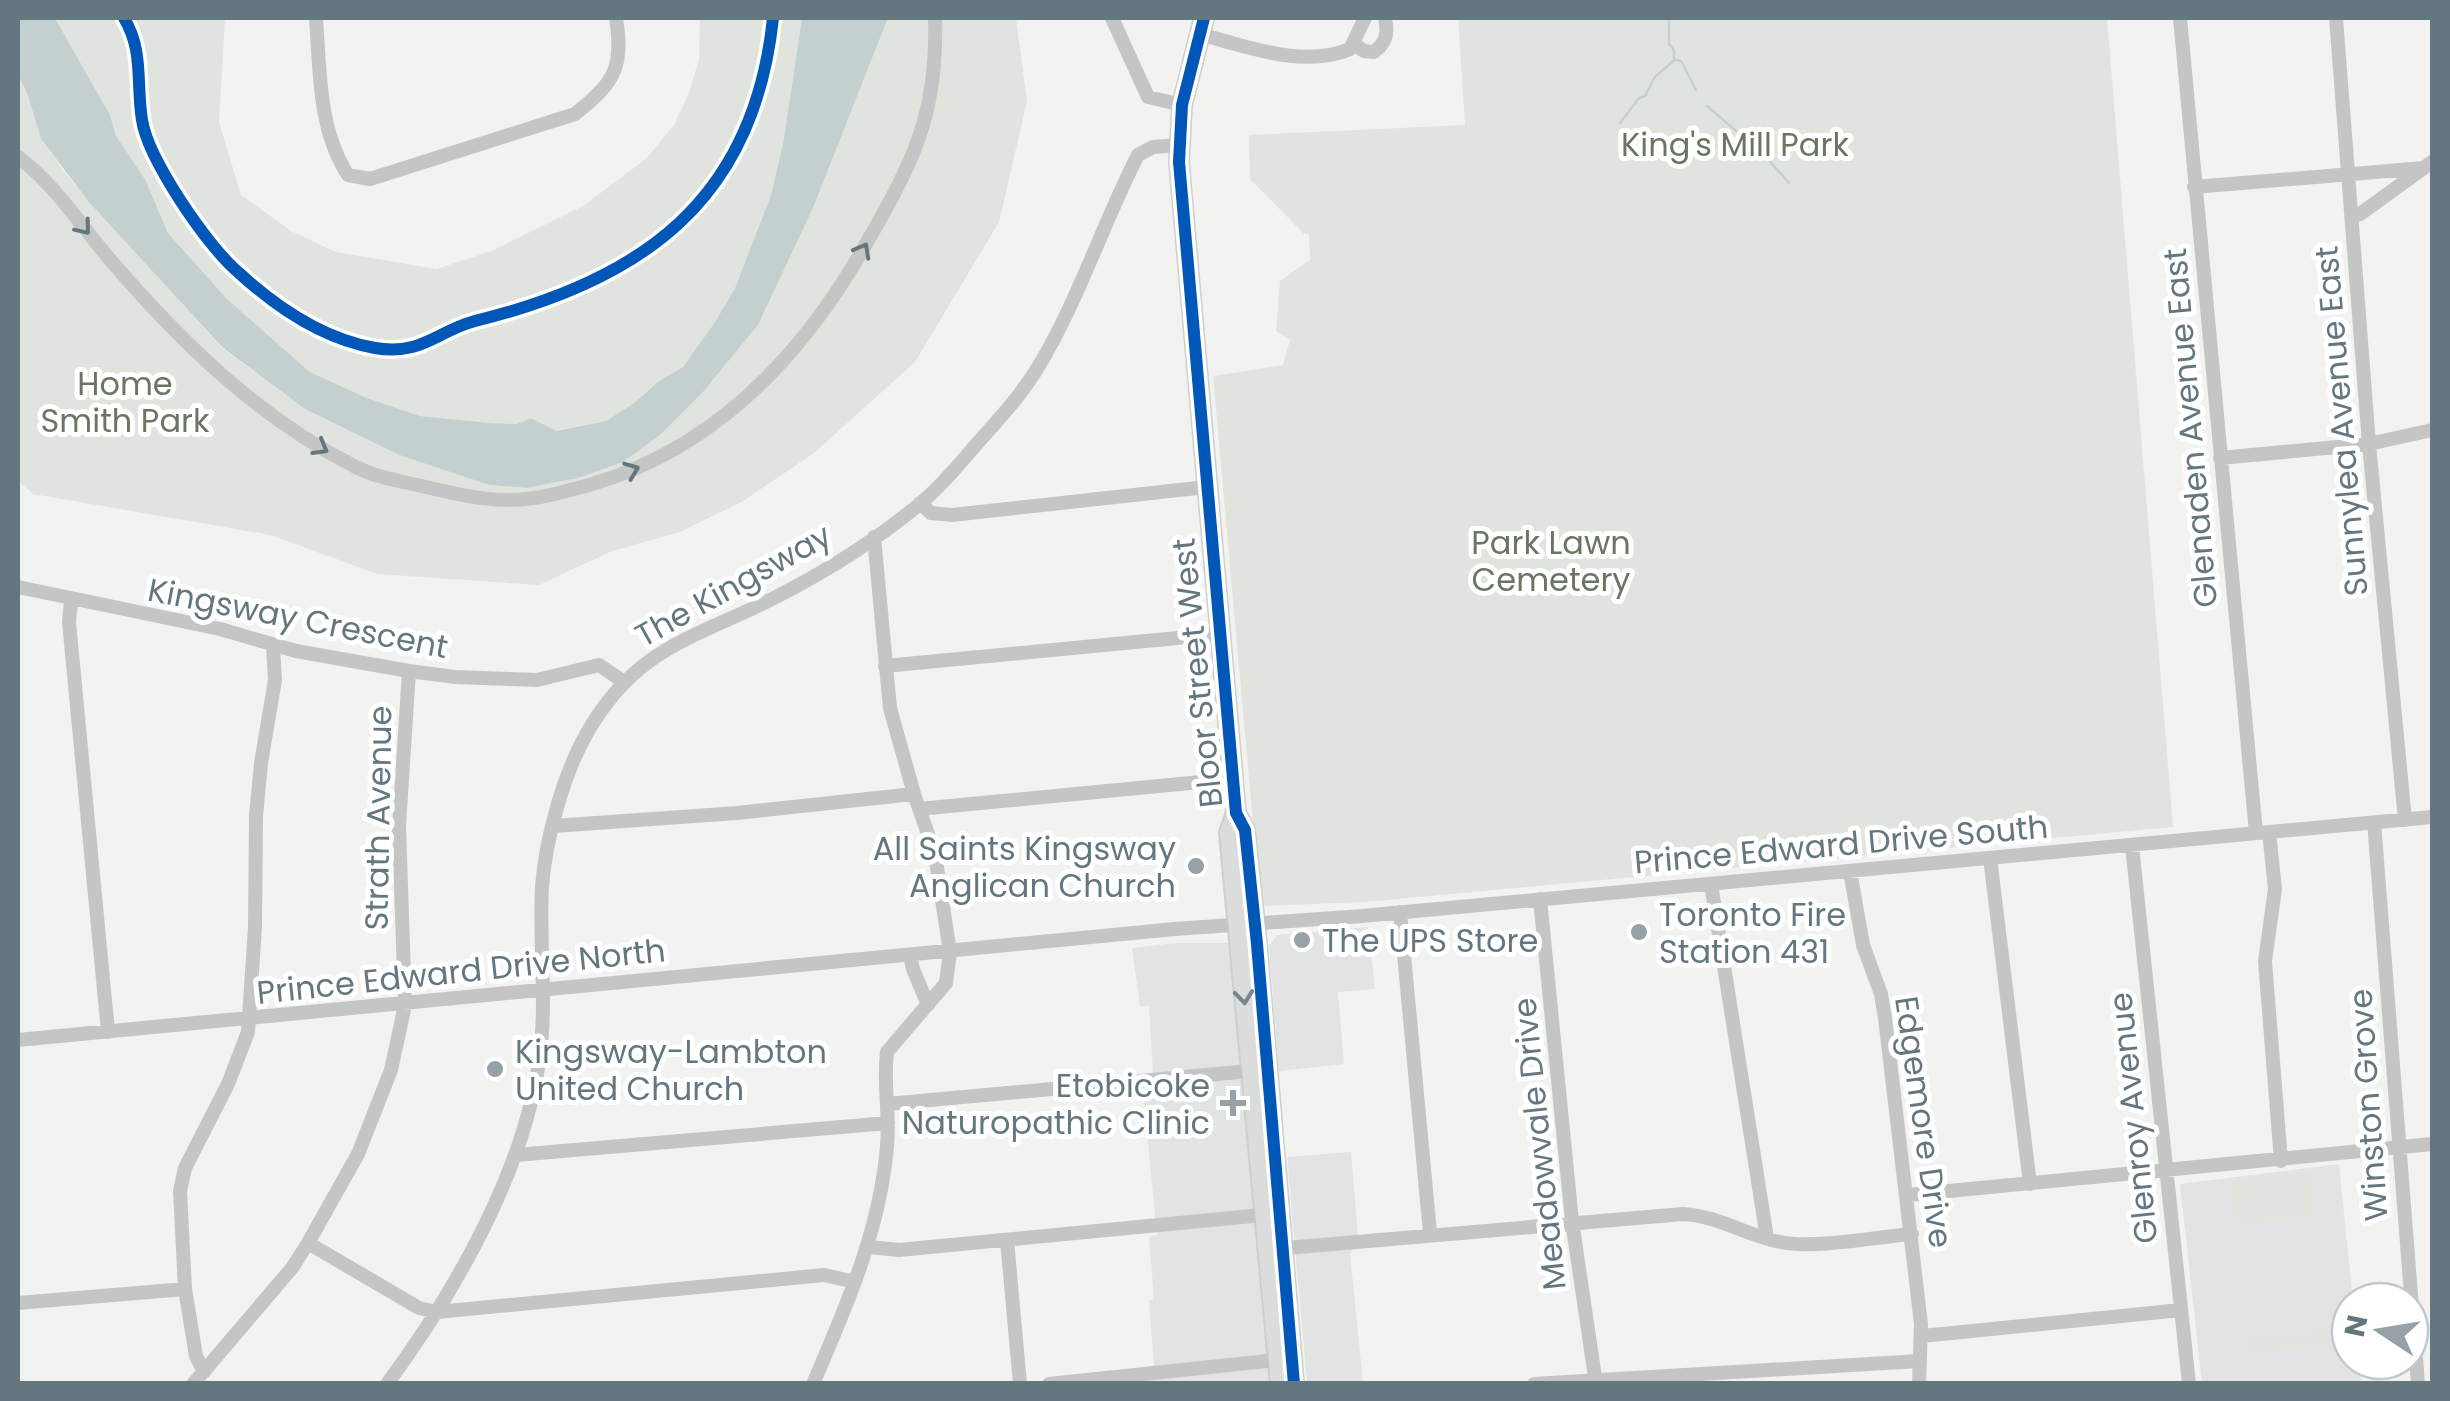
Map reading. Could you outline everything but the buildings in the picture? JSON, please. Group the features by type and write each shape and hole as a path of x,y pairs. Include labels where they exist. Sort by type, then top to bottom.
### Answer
{"main road":[{"name":"Bloor Street West","path":"1201,26 1182,105 1179,146 1236,812 1229,832 1246,923 1284,1359 1280,1384"},
{"name":"Bloor Street West","path":"1284,1359 1294,1384"}],"street":[{"path":"316,18 330,137 348,175 370,179 575,114 600,93 615,73 620,42 616,18"},
{"path":"18,157 45,182 114,265 172,326 236,388 294,432 359,469 388,478 487,499 537,498 620,476 671,452 751,395 796,346 851,271 915,153 933,88 935,18"},
{"path":"1112,18 1146,94 1154,100 1182,105"},
{"path":"1201,26 1294,57 1346,52 1354,44 1365,18"},
{"path":"1354,44 1374,52 1384,45 1385,18"},
{"name":"Glenaden Avenue East","path":"2180,18 2220,458 2263,833 2275,889 2265,961 2282,1161"},
{"name":"Sunnylea Avenue East","path":"2336,18 2369,444 2404,820"},
{"name":"The Kingsway","path":"386,1384 437,1312 516,1156 538,1067 544,990 542,885 574,758 599,714 624,682 654,656 776,597 874,537 920,503 1009,407 1038,366 1079,287 1138,156 1153,147 1179,146"},
{"path":"2194,187 2428,165"},
{"path":"2352,216 2428,165"},
{"path":"2220,458 2369,444 2432,430"},
{"path":"920,503 927,512 952,515 1206,487"},
{"path":"813,1384 869,1247 882,1189 888,1123 887,1052 946,984 950,952 935,854 890,708 874,537"},
{"path":"838,560 860,563 876,579"},
{"name":"Kingsway Crescent","path":"18,588 220,629 296,651 409,671 537,680 599,665 624,682"},
{"path":"71,601 69,622 108,1032"},
{"path":"885,666 1219,634"},
{"path":"199,1378 184,1289 182,1177 228,1084 248,1032 256,926 256,816 276,680 274,646"},
{"path":"276,680 296,651"},
{"name":"Strath Avenue","path":"199,1378 308,1243 358,1154 398,1049 405,1005 399,826 409,671"},
{"path":"554,826 1232,778"},
{"name":"Prince Edward Drive South","path":"1246,923 2432,818"},
{"name":"Winston Grove","path":"2374,822 2418,1384"},
{"name":"Glenroy Avenue","path":"2132,846 2189,1384"},
{"path":"1990,858 2030,1184"},
{"name":"Edgemore Drive","path":"1850,871 1863,945 1883,1002 1922,1336 1919,1384"},
{"path":"1711,884 1766,1238"},
{"name":"Meadowvale Drive","path":"1540,899 1572,1222 1596,1382"},
{"path":"1400,912 1430,1234"},
{"name":"Prince Edward Drive North","path":"18,1040 1246,923"},
{"path":"910,955 928,1005"},
{"path":"887,1104 1259,1070"},
{"path":"516,1156 888,1123"},
{"path":"1908,1195 2432,1144"},
{"path":"869,1247 898,1250 1271,1214"},
{"path":"1275,1249 1572,1222 1696,1215 1794,1244 1912,1234"},
{"path":"1007,1240 1020,1384"},
{"path":"308,1243 419,1308 437,1312 824,1275 855,1282"},
{"path":"18,1303 184,1289"},
{"path":"1922,1336 2181,1310"},
{"path":"1049,1384 1284,1359"},
{"path":"1534,1384 1918,1361"}],"shaded area":[{"path":"18,18 55,18 110,115 116,136 145,179 168,233 226,298 310,372 420,416 517,424 531,418 556,431 606,421 634,403 683,367 715,322 735,288 771,195 783,144 802,18 888,18 813,208 758,325 703,392 660,435 623,462 578,478 527,488 489,485 399,455 305,409 222,347 89,202 41,139 18,74"},
{"path":"1368,927 1375,989 1338,992 1344,1064 1279,1071 1269,946 1277,935"},
{"path":"1228,943 1272,1383 1143,1383 1141,1370 1154,1366 1149,1237 1157,1235 1143,1091 1154,1090 1149,1006 1140,1006 1132,948"},
{"path":"1351,1152 1358,1235 1350,1254 1363,1383 1307,1383 1287,1157"},
{"path":"2339,1164 2351,1281 2330,1281 2330,1381 2361,1383 2202,1383 2180,1184"}],"green space":[{"path":"55,18 225,18 219,122 241,195 291,231 336,252 436,269 492,251 583,206 647,158 674,125 689,93 699,59 700,18 802,18 783,144 771,195 735,288 715,322 683,367 634,403 606,421 555,431 531,418 517,424 420,416 310,372 226,298 168,233 145,179 116,136 110,115"},
{"name":"Home Smith Park","path":"888,18 1016,18 1027,101 999,222 915,362 814,453 743,501 680,532 612,551 539,585 377,574 271,535 33,494 18,481 18,74 41,139 68,177 222,348 305,409 399,455 489,485 527,488 578,478 687,407 758,325 813,208"},
{"name":"Park Lawn Cemetery","path":"1458,18 2107,18 2173,827 1365,902 1265,906 1260,901 1213,376 1283,365 1290,340 1276,331 1280,281 1310,260 1309,234 1304,234 1250,179 1249,135 1465,125"},
{"path":"2312,1174 2315,1217 2235,1223 2232,1180"},
{"path":"2330,1330 2330,1344 2250,1352 2249,1338"}],"waterway":[{"path":"1669,18 1669,44 1674,60 1681,61 1696,90"},
{"path":"1620,123 1639,98 1645,96 1655,77 1674,60"},
{"path":"1707,106 1765,156 1789,183"}],"cycle path":[{"path":"124,18 137,55 140,106 147,137 167,178 211,243 253,285 301,320 356,344 391,350 417,346 462,325 535,304 590,282 638,255 680,222 715,183 742,136 762,82 773,18"},
{"path":"1204,18 1182,105 1179,162 1236,813 1245,830 1257,944 1294,1384"}],"place":[{"name":"All Saints Kingsway Anglican Church","path":"1196,866"},
{"name":"Toronto Fire Station 431","path":"1639,932"},
{"name":"The UPS Store","path":"1302,940"},
{"name":"Kingsway-Lambton United Church","path":"495,1069"},
{"name":"Etobicoke Naturopathic Clinic","path":"1233,1103"}],"park label":[{"name":"King's Mill Park","path":"1735,144"}]}
